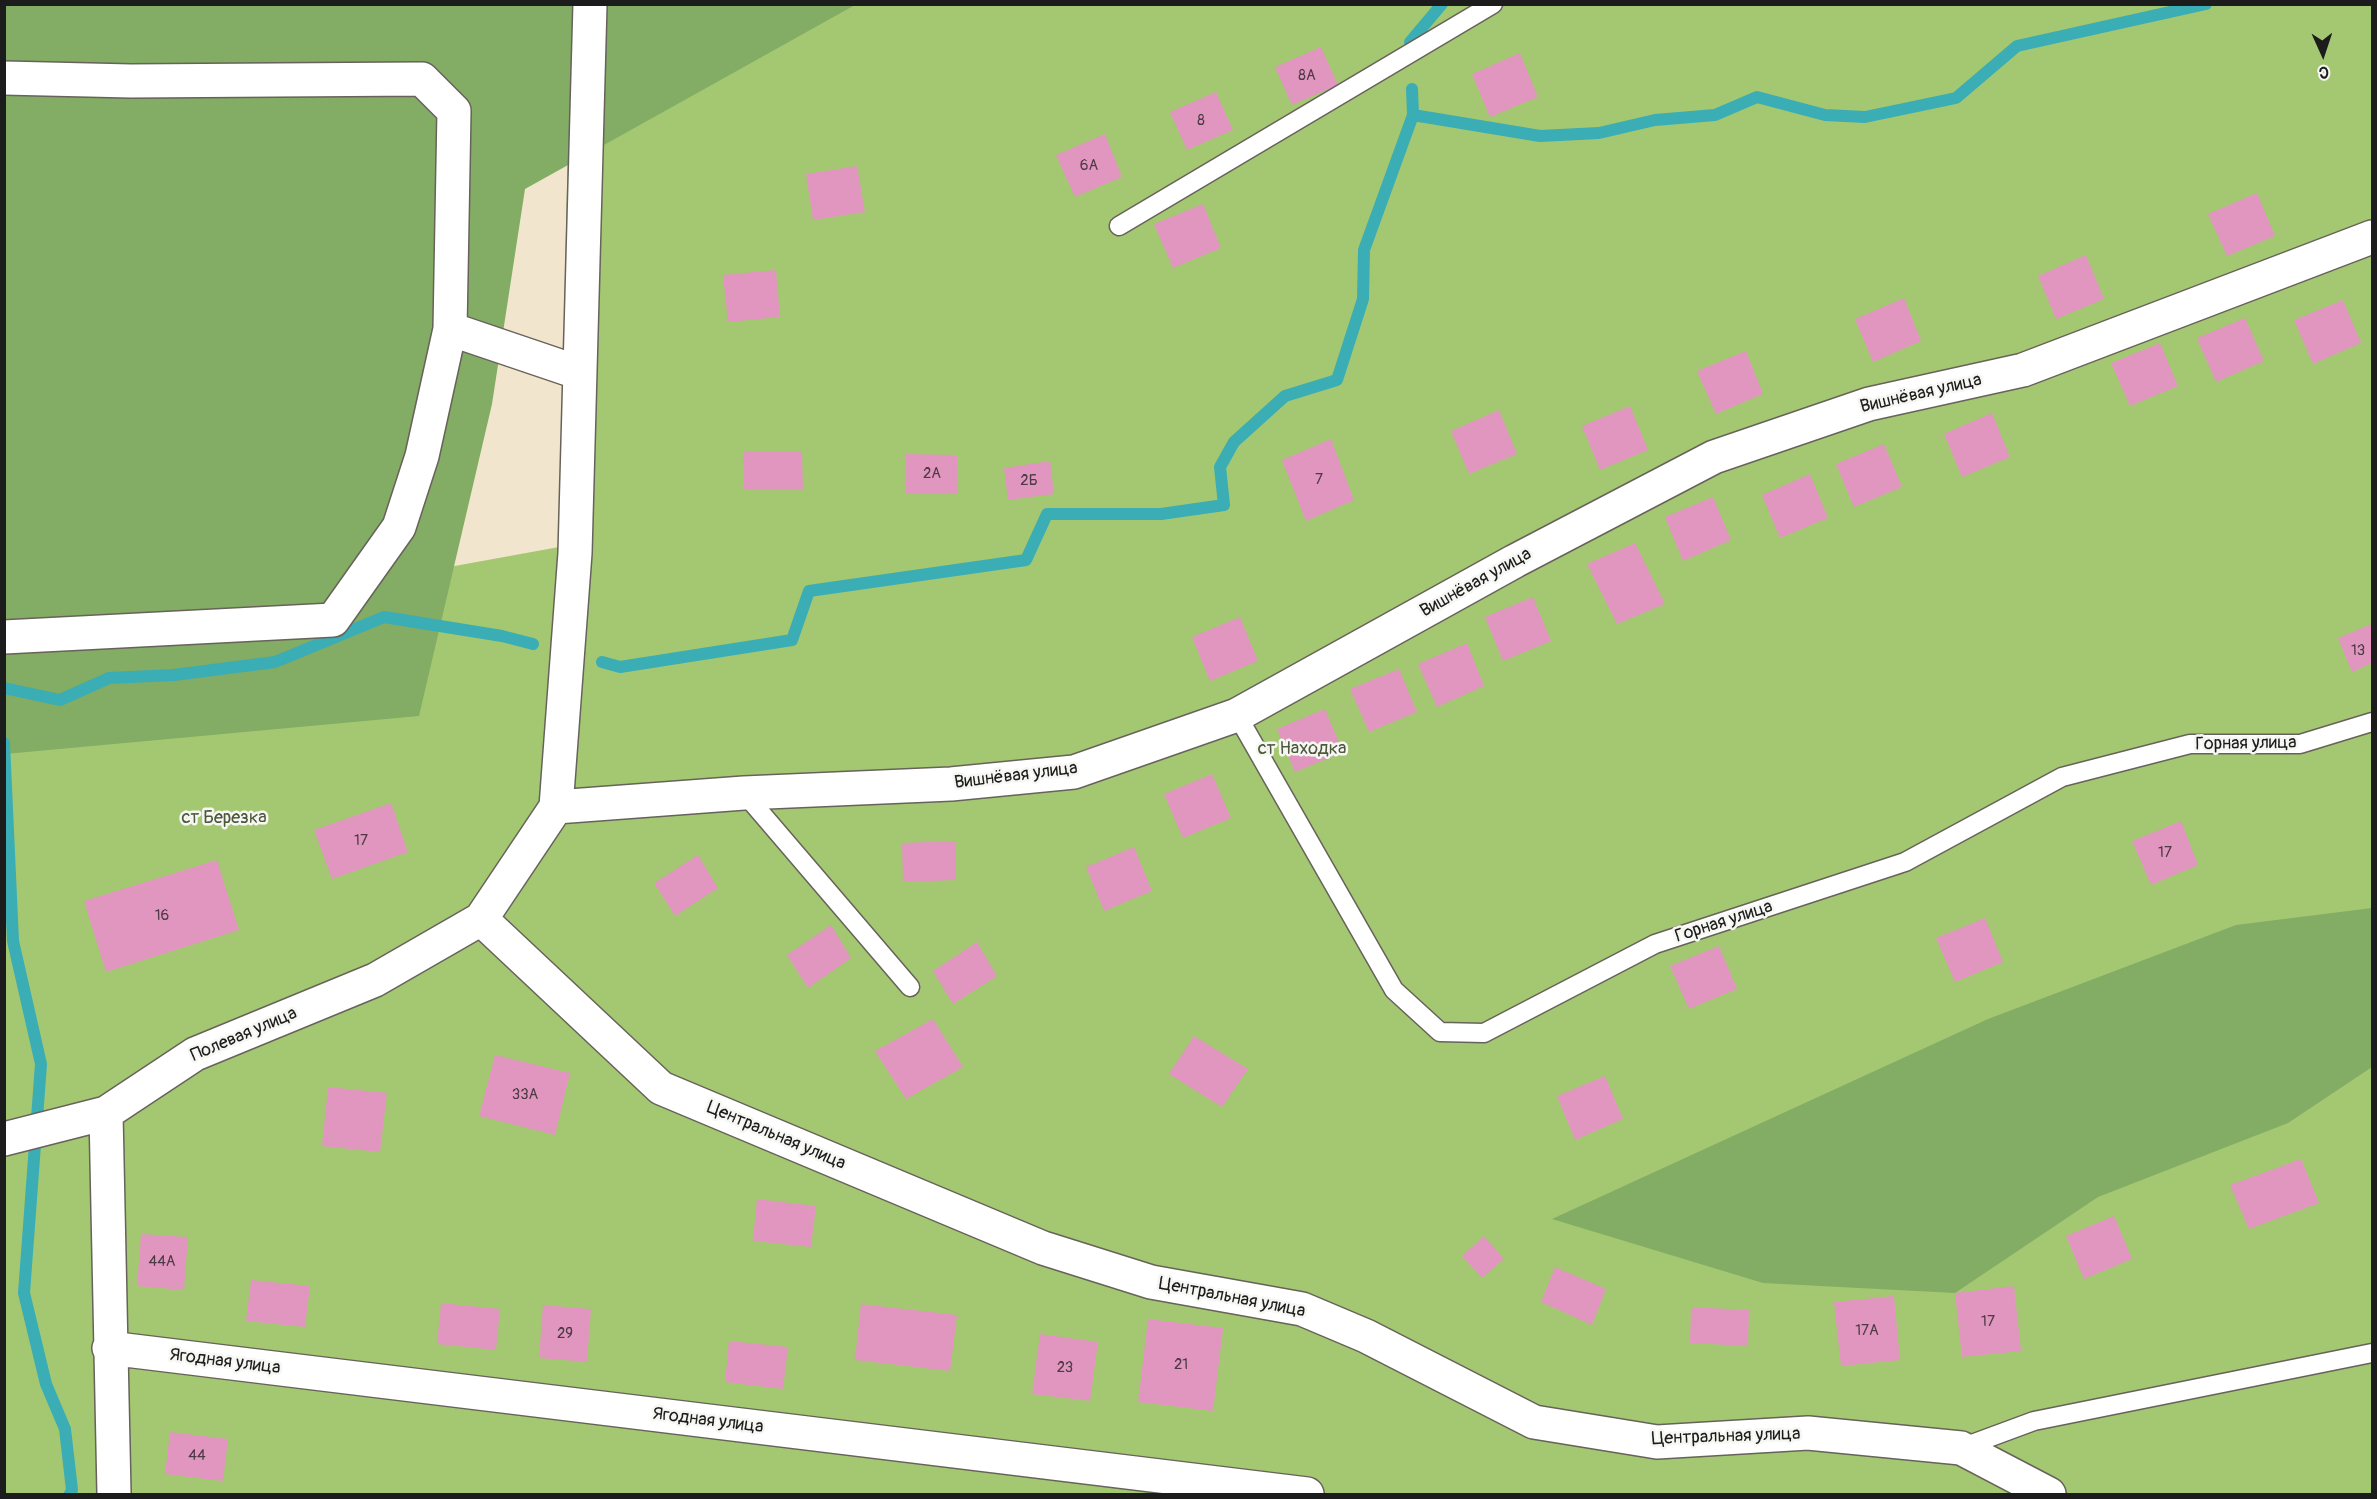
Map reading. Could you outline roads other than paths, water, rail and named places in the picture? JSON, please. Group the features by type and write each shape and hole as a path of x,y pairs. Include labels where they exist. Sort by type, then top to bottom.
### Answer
{"street":[{"path":"481,919 556,807 575,553 590,4"},
{"path":"4,78 131,81 422,79 454,111 450,329 422,456 399,527 333,620 4,637"},
{"name":"Вишнёвая улица","path":"556,807 744,793 951,784 1074,771 1237,715 1515,561 1714,457 1869,404 2023,370 2373,237"},
{"path":"450,329 580,373"},
{"name":"Полевая улица","path":"4,1139 106,1113 195,1054 375,980 481,919"},
{"name":"Центральная улица","path":"481,919 661,1088 1043,1248 1151,1282 1302,1309 1366,1336 1534,1422 1657,1442 1808,1433 1961,1448 2049,1494"},
{"path":"106,1113 109,1348 114,1494"},
{"name":"Ягодная улица","path":"109,1348 1306,1494"}],"lane":[{"path":"1119,226 1493,4"},
{"name":"Горная улица","path":"1237,715 1394,990 1440,1032 1484,1033 1655,944 1905,862 2062,777 2190,744 2300,744 2373,722"},
{"path":"744,793 910,987"},
{"path":"1961,1448 2034,1420 2373,1353"}],"waterway":[{"path":"1410,42 1442,4"},
{"path":"1413,115 1540,136 1599,133 1655,120 1715,115 1757,97 1825,115 1865,117 1956,98 2017,46 2206,4"},
{"path":"602,662 620,667 792,640 809,591 1026,560 1047,514 1161,514 1224,505 1220,467 1234,442 1285,396 1337,380 1363,299 1364,250 1413,115 1412,89"},
{"path":"4,688 60,700 109,678 174,675 275,662 384,617 502,636 533,644"},
{"path":"4,743 13,941 41,1064 24,1293 46,1384 65,1429 72,1490 70,1494"}],"park label":[{"name":"ст Находка","path":"1302,749"},
{"name":"ст Березка","path":"224,818"}]}
